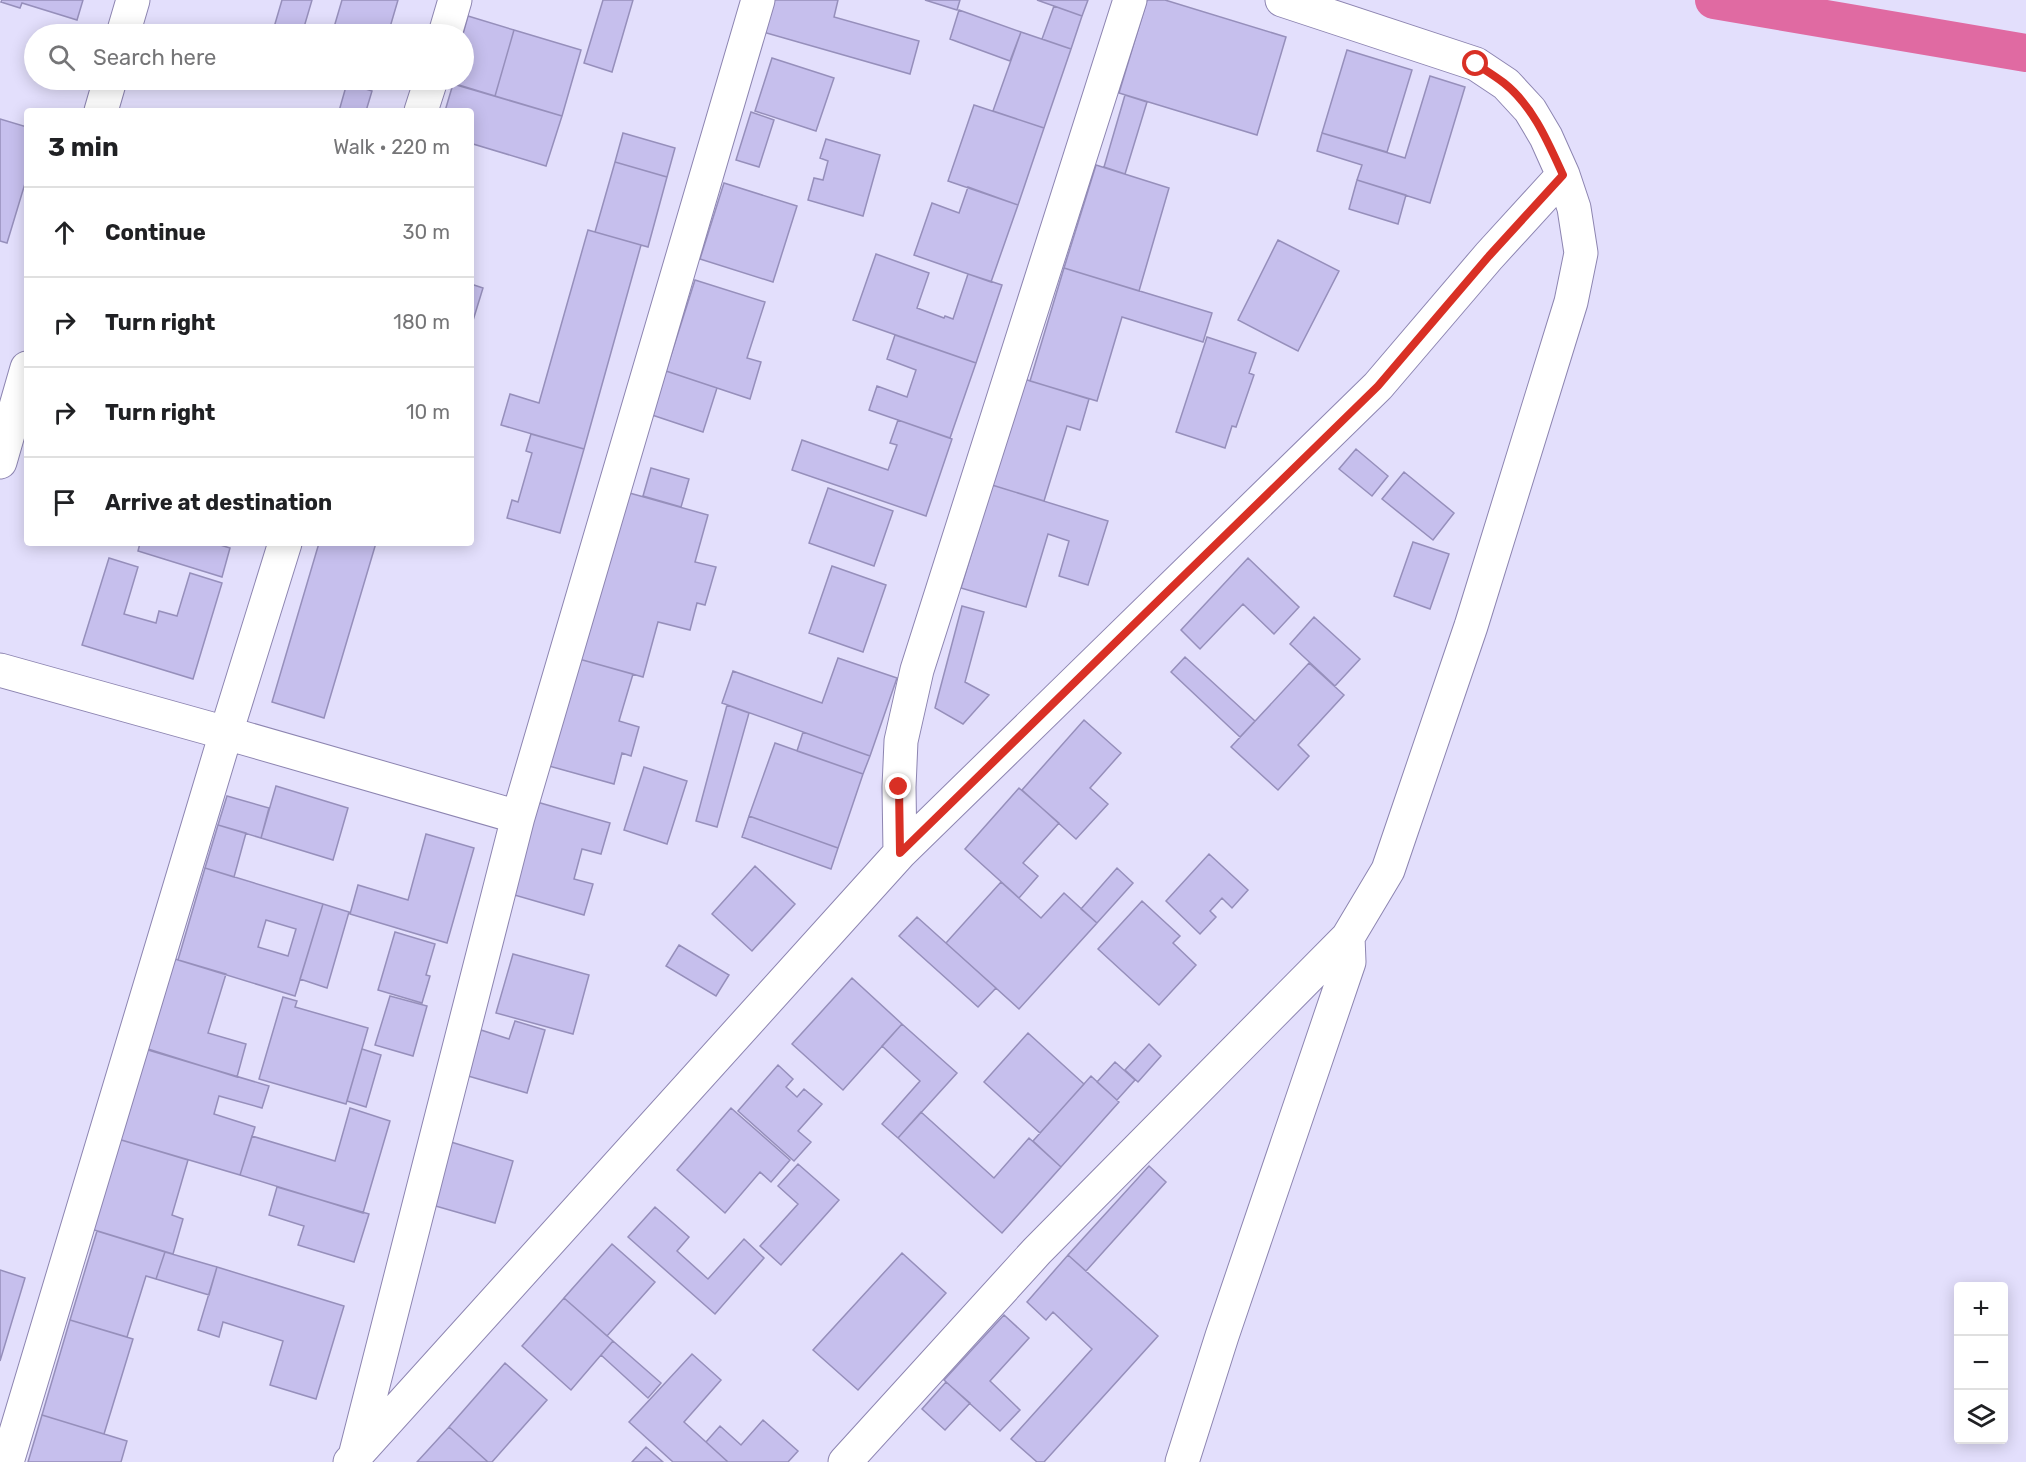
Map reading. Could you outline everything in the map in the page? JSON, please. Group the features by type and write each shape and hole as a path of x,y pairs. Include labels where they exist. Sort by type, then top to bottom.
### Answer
{"street":[{"path":"126,24 133,0"},
{"path":"448,24 455,0"},
{"path":"353,1459 518,817 758,0"},
{"path":"900,853 901,741 917,670 1130,0"},
{"path":"844,1462 1037,1251 1348,937 1388,870 1471,626 1571,302 1581,253 1574,208 1563,175 1546,137 1530,110 1506,84 1476,64 1282,0"},
{"path":"102,108 107,90"},
{"path":"422,108 427,90"},
{"path":"353,1459 900,853 1378,386 1489,256 1563,175"},
{"path":"0,462 24,378"},
{"path":"7,1462 284,546"},
{"path":"0,670 518,817"},
{"path":"1182,1462 1222,1336 1349,962 1348,937"}],"building":[{"path":"2,0 83,0 77,20 22,3 20,8 1,2"},
{"path":"282,0 312,0 305,24 275,24"},
{"path":"342,0 398,0 391,24 335,24"},
{"path":"603,0 633,0 612,72 584,63"},
{"path":"772,0 838,0 834,17 919,41 910,74 763,32"},
{"path":"925,0 960,0 957,10"},
{"path":"1037,0 1088,0 1082,16"},
{"path":"1147,0 1165,0 1286,37 1257,135 1119,93"},
{"path":"1054,6 1082,16 1071,49 1042,39"},
{"path":"959,10 1021,32 1010,61 950,39"},
{"path":"468,16 514,30 495,96 474,90 474,24 466,24"},
{"path":"514,30 581,50 562,116 495,96"},
{"path":"1021,32 1071,49 1044,128 993,111"},
{"path":"1347,50 1412,70 1387,152 1322,133"},
{"path":"772,58 834,78 816,131 755,111"},
{"path":"1430,76 1465,87 1430,203 1357,180 1362,165 1317,151 1322,133 1405,158"},
{"path":"345,90 372,91 367,108 340,108"},
{"path":"451,90 473,90 562,116 546,166 474,144 474,108 446,108"},
{"path":"1125,95 1147,102 1125,174 1104,167"},
{"path":"974,105 1044,128 1018,205 948,181"},
{"path":"751,112 774,120 759,167 736,160"},
{"path":"0,119 24,126 24,187 7,243 0,241"},
{"path":"623,133 675,148 667,177 615,162"},
{"path":"826,139 880,155 863,216 808,200 814,178 823,180 828,161 820,158"},
{"path":"615,162 667,177 648,247 595,232"},
{"path":"1096,165 1169,188 1139,291 1064,268"},
{"path":"1357,180 1406,195 1398,224 1349,209"},
{"path":"724,183 797,206 773,282 700,259"},
{"path":"968,187 1018,205 991,282 914,255 932,203 959,213"},
{"path":"588,230 641,245 584,449 501,425 510,394 539,403"},
{"path":"1278,240 1339,271 1298,351 1238,320"},
{"path":"876,254 929,273 917,308 944,318 945,316 953,319 968,274 1002,285 976,363 853,320"},
{"path":"1064,268 1212,313 1203,342 1122,317 1097,401 1030,381"},
{"path":"695,280 765,302 747,358 761,362 750,399 666,371"},
{"path":"474,285 483,288 474,317"},
{"path":"895,335 976,363 950,438 869,410 877,386 907,397 916,370 887,359"},
{"path":"1207,337 1256,353 1249,373 1254,375 1236,427 1232,426 1225,448 1176,432"},
{"path":"666,371 717,388 703,432 652,415"},
{"path":"1024,379 1089,399 1080,430 1067,426 1044,501 992,485"},
{"path":"898,420 952,439 926,516 792,470 802,440 888,470 897,445 890,443"},
{"path":"531,434 584,449 560,533 507,518 512,500 518,502 532,453 526,451"},
{"path":"1356,449 1388,476 1372,496 1339,469"},
{"path":"651,468 689,479 681,507 643,496"},
{"path":"1404,472 1454,513 1433,540 1382,499"},
{"path":"992,485 1108,521 1088,585 1059,576 1069,541 1048,534 1026,607 961,588"},
{"path":"828,488 893,511 874,566 809,543"},
{"path":"626,492 708,515 695,562 716,567 705,605 697,603 690,630 658,622 643,677 579,659"},
{"path":"1413,542 1449,554 1430,609 1394,596"},
{"path":"139,546 224,546 230,548 222,577 138,551"},
{"path":"318,546 375,546 324,718 272,702"},
{"path":"109,558 138,567 124,614 156,623 159,611 177,616 190,573 222,583 193,679 82,645"},
{"path":"1248,558 1299,607 1274,634 1243,604 1200,649 1181,630"},
{"path":"832,566 886,585 863,652 809,633"},
{"path":"962,606 984,612 965,682 989,695 963,724 935,708"},
{"path":"1314,617 1360,659 1335,686 1290,644"},
{"path":"1185,657 1255,721 1240,737 1171,672"},
{"path":"838,658 897,678 870,756 722,703 733,671 822,703"},
{"path":"579,659 633,674 619,721 639,727 631,756 622,753 614,784 549,766"},
{"path":"1309,663 1344,695 1298,745 1309,756 1278,790 1231,747"},
{"path":"727,705 749,713 717,827 696,821"},
{"path":"1084,720 1121,753 1090,788 1108,804 1076,839 1022,790"},
{"path":"803,732 870,756 863,774 797,751"},
{"path":"775,743 863,774 838,848 749,816"},
{"path":"644,767 687,781 667,844 624,830"},
{"path":"276,786 348,808 333,860 261,838"},
{"path":"1019,788 1059,823 1023,863 1038,876 1019,898 965,849"},
{"path":"227,796 269,808 261,838 218,825"},
{"path":"537,802 610,823 601,854 582,849 574,879 593,884 584,915 511,894"},
{"path":"749,816 838,848 831,869 742,837"},
{"path":"218,825 246,833 234,877 205,868"},
{"path":"426,834 474,848 447,943 350,914 358,885 408,900"},
{"path":"1209,854 1248,890 1232,908 1222,898 1210,911 1216,917 1200,934 1166,901"},
{"path":"755,866 795,904 752,951 712,914"},
{"path":"205,868 323,904 295,996 178,960","holes":["266,920 296,929 288,956 258,947"]},
{"path":"1117,868 1133,883 1097,923 1081,909"},
{"path":"1001,882 1041,918 1064,893 1097,923 1019,1009 946,943"},
{"path":"1142,901 1180,936 1173,943 1196,965 1159,1005 1098,949"},
{"path":"323,904 349,912 327,988 300,979"},
{"path":"917,917 996,988 978,1007 899,936"},
{"path":"395,932 435,944 426,975 430,976 422,1003 378,990"},
{"path":"679,945 729,975 716,996 666,966"},
{"path":"513,954 589,975 573,1034 496,1013"},
{"path":"175,959 226,974 208,1033 246,1044 237,1077 148,1049"},
{"path":"852,978 902,1024 843,1090 792,1044"},
{"path":"390,996 427,1006 413,1056 375,1045"},
{"path":"283,997 297,1001 295,1007 368,1028 346,1104 259,1079"},
{"path":"515,1021 545,1030 527,1093 468,1076 481,1030 509,1039"},
{"path":"902,1024 957,1073 898,1138 882,1124 920,1081 882,1046"},
{"path":"1028,1033 1084,1084 1040,1133 984,1082"},
{"path":"1149,1044 1161,1056 1138,1082 1125,1070"},
{"path":"138,1047 269,1086 262,1108 219,1096 214,1114 255,1127 240,1175 118,1139"},
{"path":"362,1049 381,1055 366,1107 347,1101"},
{"path":"1115,1062 1135,1080 1117,1100 1097,1082"},
{"path":"778,1065 793,1079 786,1087 797,1097 804,1089 822,1104 798,1131 811,1142 794,1161 738,1111"},
{"path":"1091,1076 1119,1102 1061,1167 1033,1141"},
{"path":"350,1108 390,1121 363,1213 240,1175 252,1136 335,1161"},
{"path":"731,1108 790,1160 771,1182 760,1172 725,1213 677,1170"},
{"path":"921,1112 994,1178 1029,1138 1061,1167 1002,1233 898,1138"},
{"path":"118,1139 188,1160 172,1215 183,1219 173,1254 91,1229"},
{"path":"451,1142 513,1161 495,1223 432,1205"},
{"path":"798,1164 839,1200 781,1265 760,1246 798,1204 778,1186"},
{"path":"1149,1166 1166,1182 1086,1271 1068,1255"},
{"path":"277,1187 369,1214 354,1262 298,1245 304,1226 269,1215"},
{"path":"655,1207 689,1237 677,1251 708,1279 744,1239 764,1258 715,1314 628,1237"},
{"path":"97,1231 165,1252 156,1279 146,1276 127,1337 70,1320"},
{"path":"612,1244 655,1282 607,1336 564,1298"},
{"path":"165,1252 217,1267 209,1295 156,1279"},
{"path":"902,1253 946,1293 858,1390 813,1350"},
{"path":"1068,1255 1158,1336 1044,1462 1037,1462 1011,1439 1092,1349 1053,1312 1046,1320 1027,1302"},
{"path":"217,1267 344,1306 316,1399 270,1385 283,1341 223,1322 219,1337 198,1330"},
{"path":"0,1270 25,1278 0,1361"},
{"path":"564,1298 613,1341 571,1390 522,1346"},
{"path":"1004,1315 1029,1338 990,1381 1020,1410 1000,1431 944,1380"},
{"path":"70,1320 133,1339 104,1434 42,1415"},
{"path":"613,1341 661,1383 648,1398 601,1355"},
{"path":"692,1354 721,1380 684,1422 728,1462 673,1462 629,1422"},
{"path":"505,1363 547,1400 492,1462 488,1462 449,1427"},
{"path":"946,1382 970,1403 945,1430 922,1409"},
{"path":"42,1415 127,1441 121,1462 28,1462"},
{"path":"763,1420 798,1451 788,1462 728,1462 706,1442 720,1426 741,1445"},
{"path":"449,1427 488,1462 417,1462"},
{"path":"646,1447 663,1462 632,1462"}],"waterway":[{"path":"1714,0 2026,53"}],"route":[{"path":"899,787 900,853 1378,386 1489,256 1563,175 1546,137 1530,110 1506,84 1476,64"}]}
